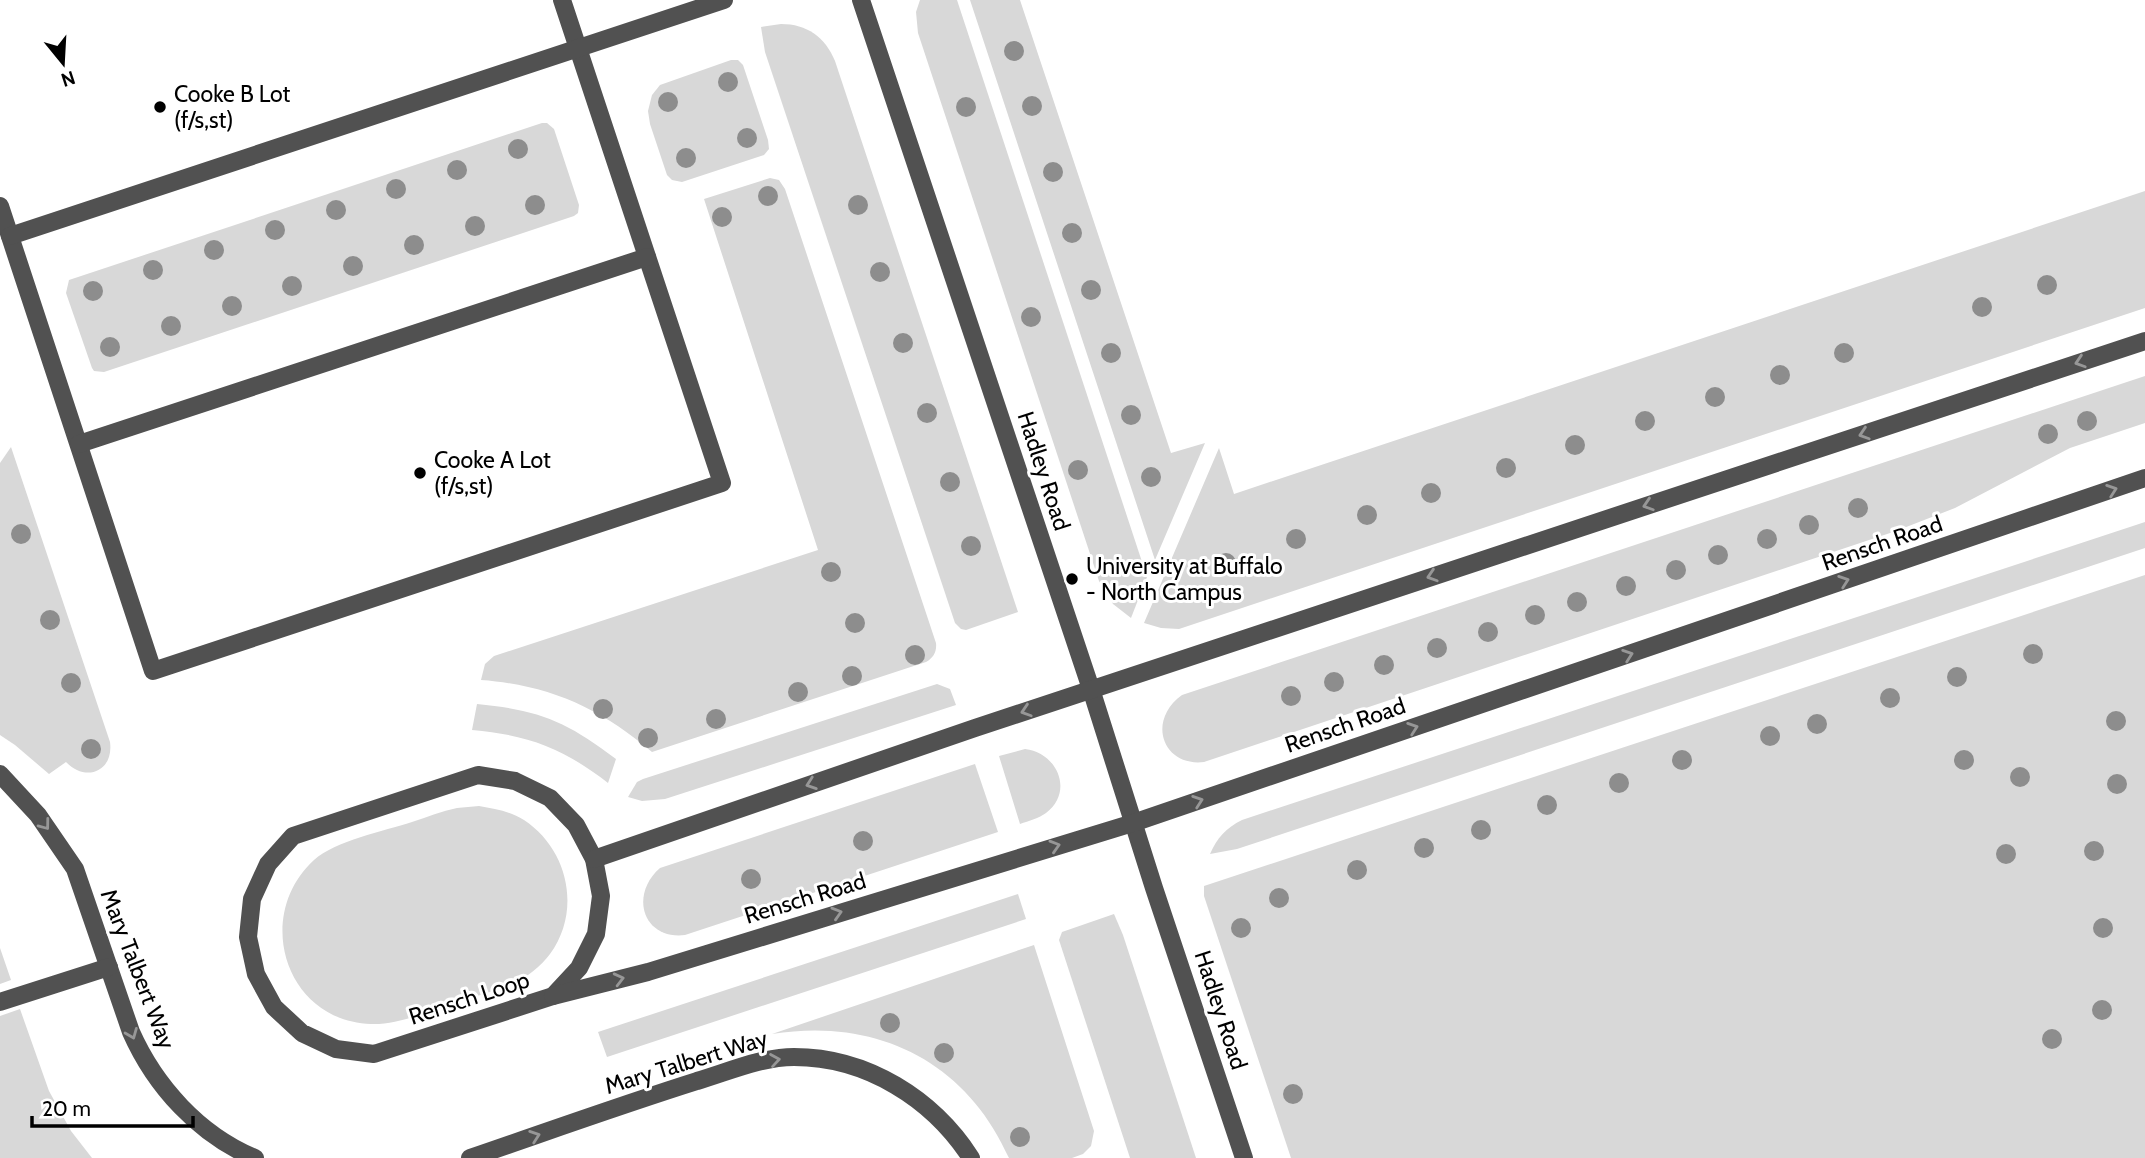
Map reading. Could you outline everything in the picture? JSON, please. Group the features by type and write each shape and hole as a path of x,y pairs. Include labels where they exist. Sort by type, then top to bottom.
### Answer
{"street":[{"path":"0,206 153,671 722,483 562,0"},
{"path":"10,236 724,0"},
{"name":"Hadley Road","path":"861,0 1244,1158"},
{"path":"79,444 647,257"},
{"path":"594,859 1091,689 2145,341"},
{"name":"Rensch Road","path":"553,996 648,972 1133,823 2145,478"},
{"name":"Mary Talbert Way","path":"0,774 37,815 75,869 131,1032 152,1070 184,1111 215,1136 255,1158"},
{"name":"Rensch Loop","path":"478,775 515,781 550,798 576,825 594,859 601,896 596,934 579,968 553,996 374,1054 336,1049 302,1033 274,1007 256,974 248,937 252,899 268,864 293,836 478,775"},
{"path":"0,1002 109,967"},
{"name":"Mary Talbert Way","path":"470,1158 739,1068 794,1057 863,1069 895,1084 925,1104 950,1128 971,1158"}],"shaded area":[{"path":"920,0 957,0 1147,577 1131,618 1113,604 1099,581 918,33 916,12"},
{"path":"970,0 1020,0 1171,453 1205,443 1155,560"},
{"path":"781,24 807,29 826,45 835,61 1018,612 966,630 955,623 765,52 761,27"},
{"path":"731,60 738,60 743,65 769,149 764,155 682,182 672,180 667,175 650,124 648,111 652,95 660,85"},
{"path":"547,123 554,129 579,205 578,213 574,216 104,372 94,371 92,368 66,293 69,280"},
{"path":"770,178 779,180 785,189 936,649 933,657 926,662 652,752 613,723 572,701 529,687 481,680 485,664 494,656 818,550 704,199"},
{"path":"2145,191 2145,308 1179,629 1144,623 1219,448 1234,494"},
{"path":"2145,376 2145,423 2070,448 1955,508 1896,531 1204,762 1190,762 1178,757 1164,740 1164,717 1182,695"},
{"path":"11,447 110,742 108,760 103,767 90,773 82,772 66,762 49,774 0,735 0,463"},
{"path":"2145,522 2145,548 1237,849 1210,854 1223,834 1242,820"},
{"path":"2145,575 2145,1158 1291,1158 1204,896 1204,886"},
{"path":"937,684 950,689 956,705 665,799 642,801 628,797 637,782 643,779"},
{"path":"477,704 535,714 582,735 616,759 608,783 576,761 544,745 511,735 472,730"},
{"path":"1025,749 1037,752 1054,765 1060,785 1059,795 1046,813 1020,824 999,756"},
{"path":"975,764 998,832 685,935 671,935 659,930 650,923 645,914 645,891 650,879 660,868"},
{"path":"479,806 508,812 524,820 539,832 560,864 566,881 566,919 550,954 533,971 513,984 393,1022 371,1024 341,1018 317,1005 299,986 287,962 283,936 285,909 295,883 314,860 334,847 451,809"},
{"path":"1018,894 1026,919 607,1057 598,1032"},
{"path":"1114,914 1196,1158 1130,1158 1059,940 1062,932"},
{"path":"1034,945 1094,1131 1091,1146 1083,1154 1072,1158 1009,1158 991,1124 968,1095 943,1072 913,1053 881,1040 847,1033 810,1030 772,1034"},
{"path":"0,948 11,980 0,984"},
{"path":"20,1009 49,1091 71,1131 92,1158 0,1158 0,1016"}],"place":[{"name":"Cooke B Lot (f/s,st)","path":"160,107"},
{"name":"Cooke A Lot (f/s,st)","path":"420,473"},
{"name":"University at Buffalo - North Campus","path":"1072,579"}]}
